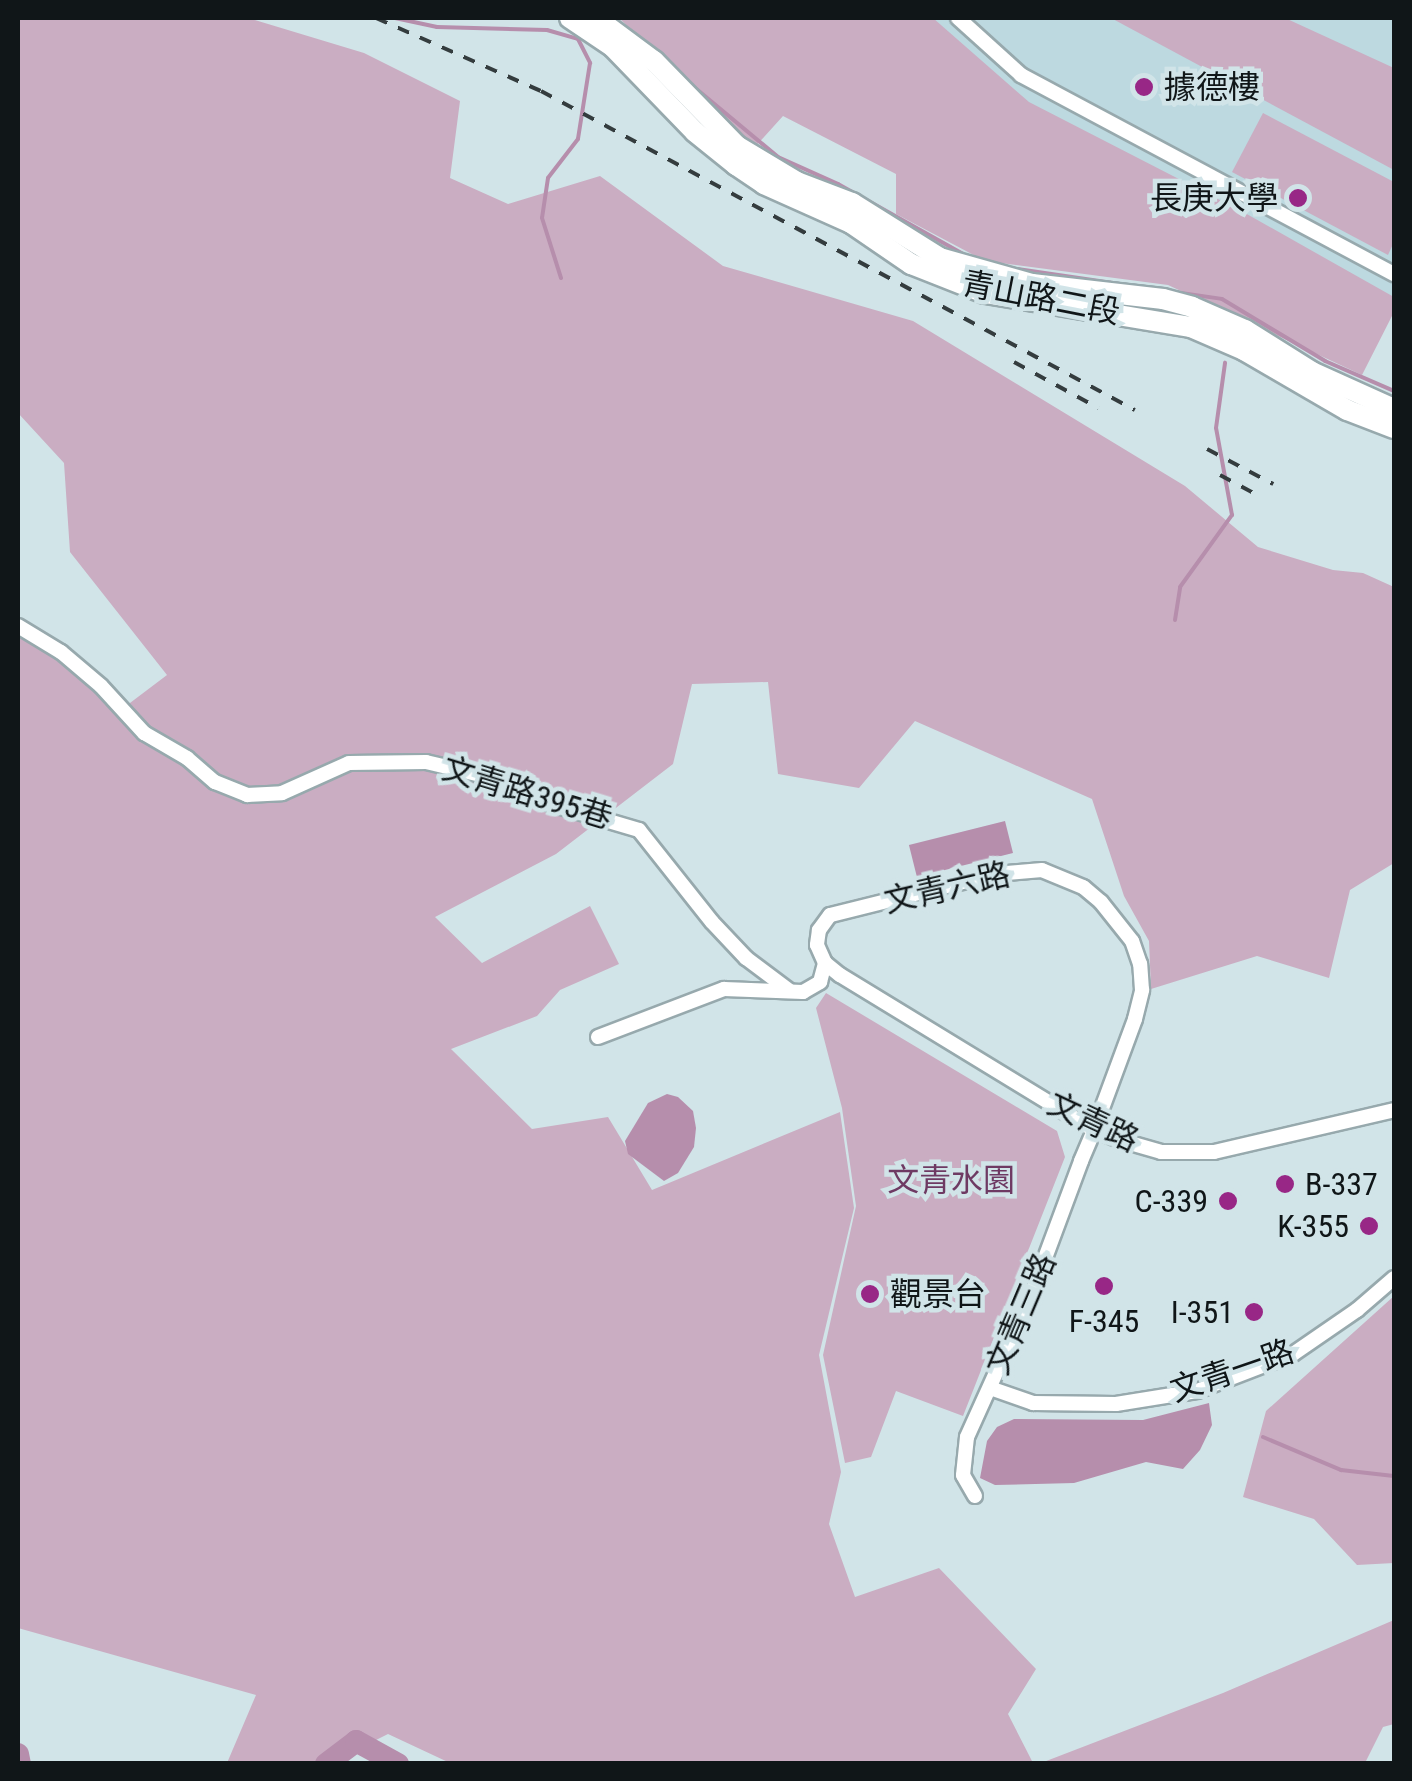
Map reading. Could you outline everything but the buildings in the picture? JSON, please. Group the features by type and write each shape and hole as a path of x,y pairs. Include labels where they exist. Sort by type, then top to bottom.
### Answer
{"street":[{"name":"青山路二段","path":"570,18 613,48 695,132 736,165 764,184 850,224 911,264 984,293 1191,327 1244,350 1346,410 1394,428"},
{"name":"青山路二段","path":"596,18 654,62 737,146 808,188 852,204 940,258 1032,284 1163,300 1192,308 1245,330 1312,372 1394,409"},
{"path":"958,18 1021,75 1394,274"},
{"name":"文青路395巷","path":"18,626 101,686 144,733 187,758 216,782 246,795 282,793 349,764 426,762 481,775 544,802 639,830 735,946 790,991"},
{"name":"文青六路","path":"825,963 817,945 818,930 830,915 1018,870 1042,870 1084,886 1119,921 1132,941 1142,990 1094,1130"},
{"path":"598,1037 724,990 803,992 820,982 825,963"},
{"name":"文青路","path":"825,963 1094,1130 1162,1152 1214,1152 1394,1110"},
{"name":"文青三路","path":"975,1496 962,1475 967,1437 1032,1293 1094,1130"},
{"name":"文青一路","path":"990,1388 1033,1403 1116,1404 1196,1391 1293,1354 1357,1310 1394,1278"}],"shaded area":[{"name":"長庚大學","path":"930,18 1394,18 1394,302 1009,94"},
{"path":"1005,821 1013,853 917,877 909,845"},
{"path":"667,1094 678,1097 693,1111 696,1128 694,1147 678,1173 664,1181 628,1154 625,1141 648,1103"},
{"path":"1209,1403 1212,1425 1200,1450 1183,1469 1146,1462 1074,1483 995,1485 980,1478 987,1441 997,1427 1014,1419 1143,1420"}],"green space":[{"path":"18,18 248,18 364,53 460,101 450,178 508,204 600,176 723,266 913,321 1185,486 1258,547 1333,570 1363,573 1394,587 1394,863 1350,890 1329,978 1257,956 1151,989 1149,941 1124,896 1092,799 915,721 859,788 778,774 768,682 692,684 673,764 556,854 435,917 482,963 590,906 619,964 560,990 537,1016 451,1049 532,1129 608,1117 652,1190 840,1112 854,1208 819,1355 841,1472 829,1524 855,1597 939,1568 1036,1669 1008,1714 1033,1763 450,1763 388,1734 330,1763 227,1763 256,1695 18,1628 18,620 126,706 167,675 70,552 64,463 18,413"},
{"path":"619,18 933,18 1029,102 1245,213 1394,297 1394,312 1362,375 1168,285 985,261 896,214 896,174 783,116 754,148"},
{"path":"1111,18 1285,18 1394,68 1394,170"},
{"path":"1263,113 1394,182 1394,242 1388,255 1232,172"},
{"name":"文青水園","path":"826,993 1057,1131 1065,1157 963,1416 896,1391 871,1457 845,1463 823,1355 856,1206 842,1108 816,1008"},
{"path":"1394,1296 1394,1563 1357,1565 1314,1519 1243,1497 1266,1411"},
{"path":"1394,1620 1394,1724 1383,1727 1365,1763 1041,1763 1223,1693"}],"waterway":[{"path":"395,18 437,27 547,30 578,39 590,63 578,139 548,178 542,218 561,278"},
{"path":"688,82 778,157 838,184 967,256"},
{"path":"1010,268 1222,299 1325,361 1394,391"},
{"path":"1175,620 1180,587 1232,515 1216,428 1225,363"},
{"path":"1263,1437 1341,1470 1394,1476"},
{"path":"326,1764 356,1741 398,1764"},
{"path":"18,1754 20,1764"}],"railway":[{"path":"376,18 541,91 1135,410"},
{"path":"1014,362 1098,408"},
{"path":"1207,449 1273,484"},
{"path":"1220,475 1261,497"}],"place":[{"name":"據德樓","path":"1144,87"},
{"name":"長庚大學","path":"1298,198"},
{"name":"B-337","path":"1285,1184"},
{"name":"C-339","path":"1228,1201"},
{"name":"K-355","path":"1369,1226"},
{"name":"F-345","path":"1104,1286"},
{"name":"觀景台","path":"870,1294"},
{"name":"I-351","path":"1254,1312"}]}
